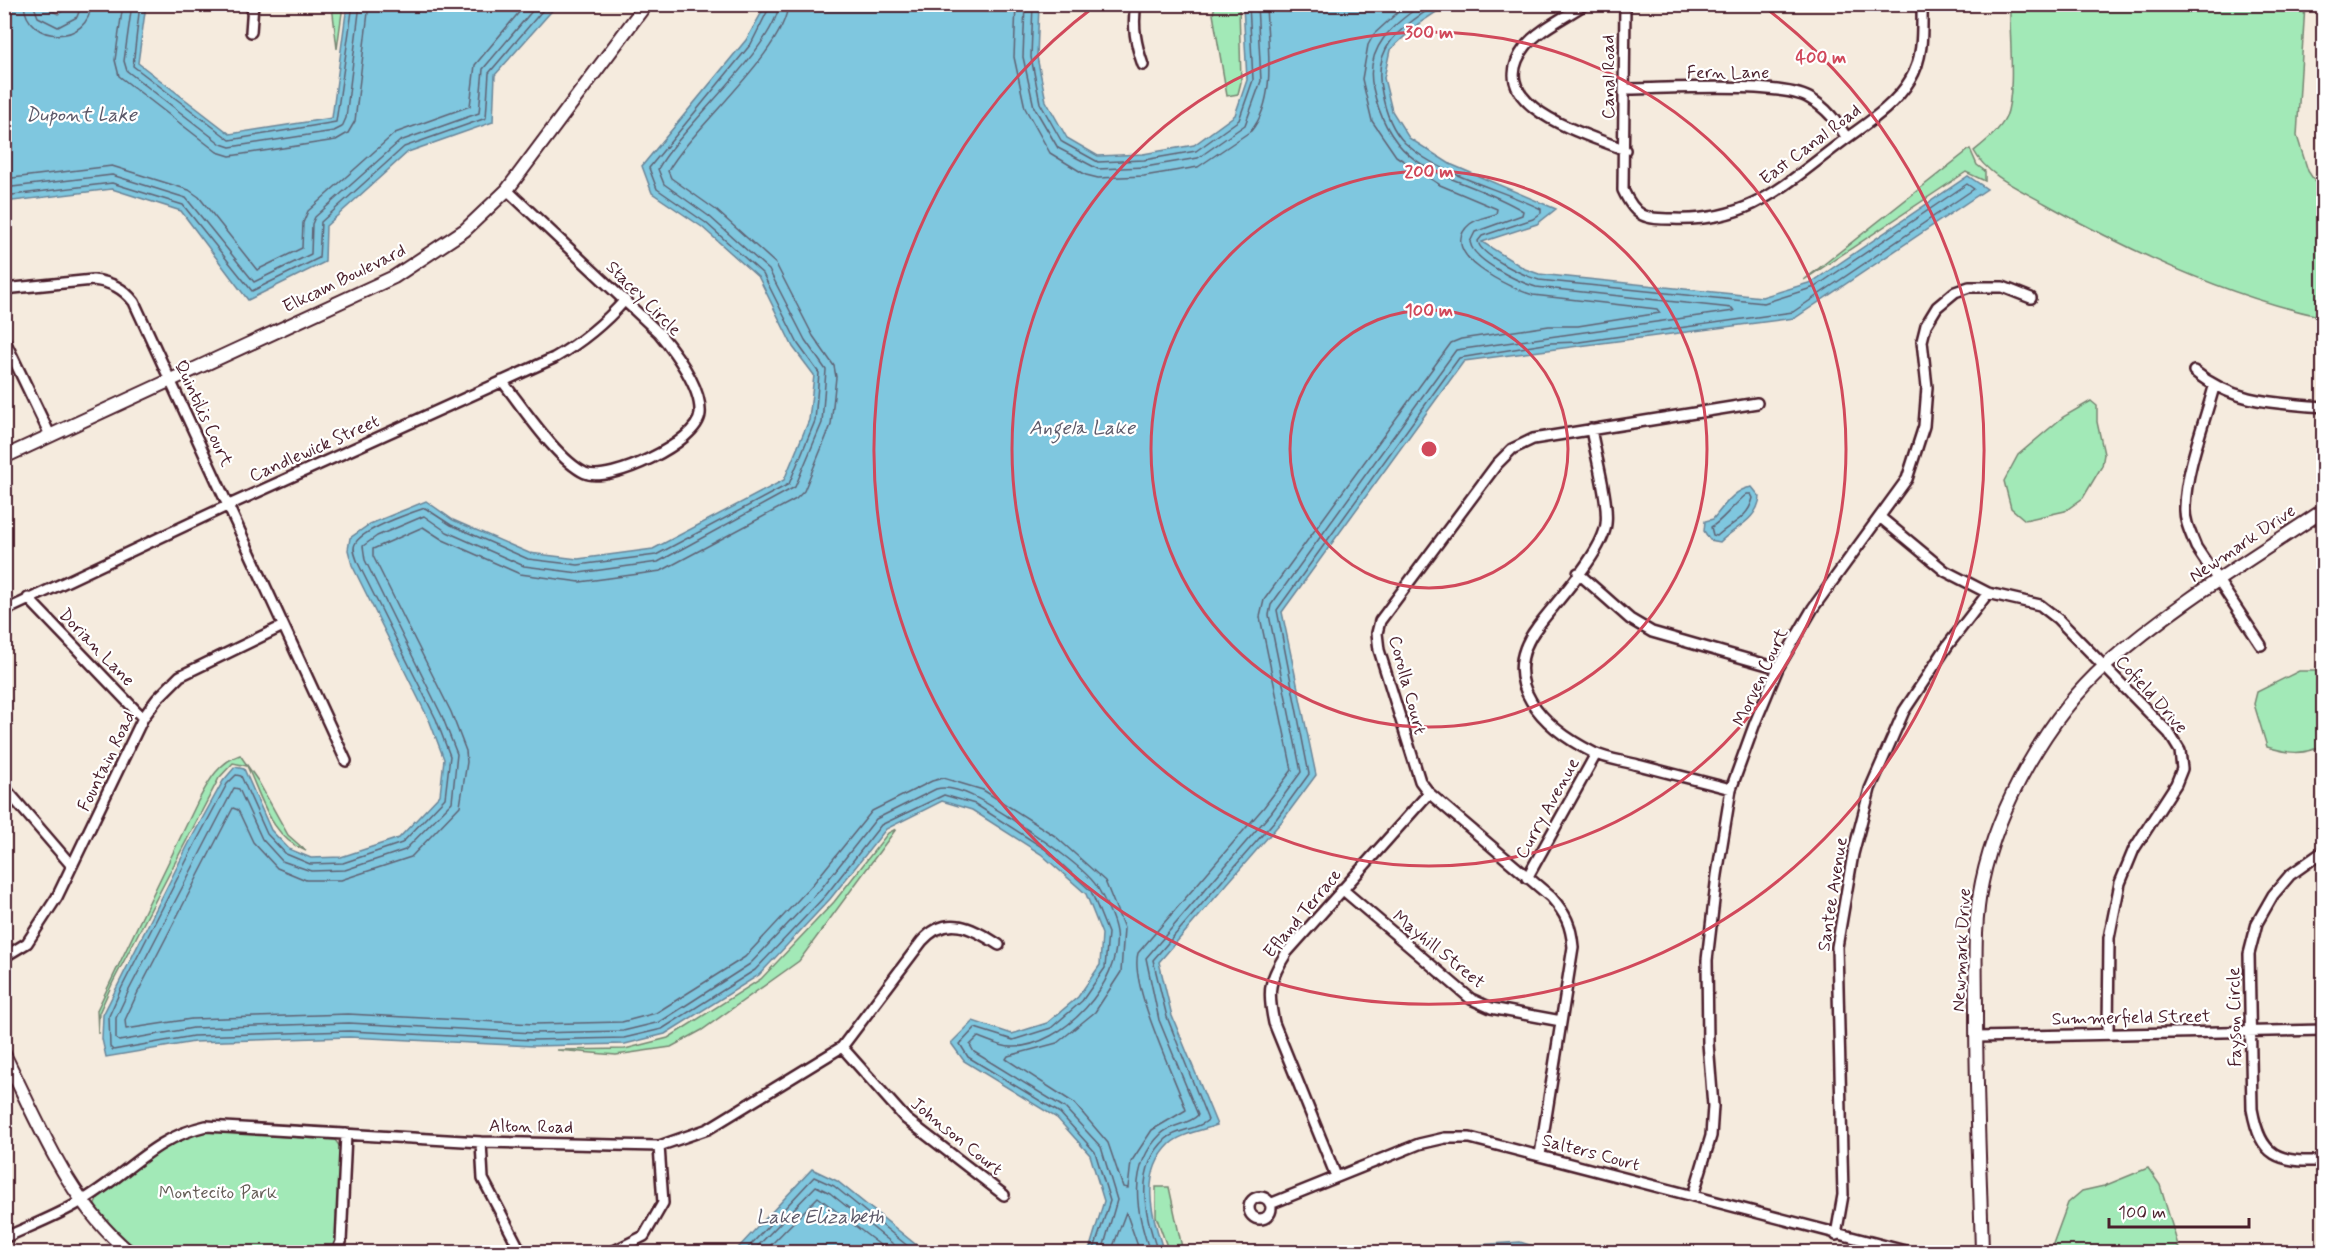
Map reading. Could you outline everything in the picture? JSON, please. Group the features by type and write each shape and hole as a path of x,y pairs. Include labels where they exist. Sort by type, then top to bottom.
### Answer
{"street":[{"path":"251,32 253,4"},
{"name":"Elkcam Boulevard","path":"4,457 394,277 465,230 507,190 646,4"},
{"path":"1136,4 1134,18 1136,46 1143,65"},
{"path":"1585,4 1524,47 1517,62 1516,85 1523,100 1538,113 1625,150"},
{"name":"Canal Road","path":"1625,4 1625,150"},
{"name":"East Canal Road","path":"1625,150 1623,190 1630,205 1641,215 1649,219 1698,220 1735,214 1771,196 1887,107 1912,78 1922,50 1922,4"},
{"name":"Fern Lane","path":"1625,88 1780,89 1807,97 1823,107 1833,117 1846,138"},
{"name":"Stacey Circle","path":"502,381 567,461 586,474 601,475 621,471 675,445 693,430 700,414 691,380 677,354 659,333 507,190"},
{"name":"Quintilis Court","path":"4,289 93,280 108,282 126,292 134,302 345,761"},
{"name":"Morven Court","path":"1693,1196 1711,1136 1713,1106 1708,1043 1707,960 1717,875 1731,789 1778,668 1820,599 1881,518 1907,479 1918,450 1923,426 1927,387 1922,341 1926,325 1937,307 1955,292 1980,285 2003,287 2031,298"},
{"name":"Candlewick Street","path":"4,611 229,505 554,358 578,344 604,324 625,300"},
{"path":"4,339 50,435"},
{"path":"2194,370 2214,387 2258,401 2324,408"},
{"path":"2214,387 2188,484 2184,508 2192,538 2217,582 2261,645"},
{"name":"Corolla Court","path":"1540,1155 1573,947 1571,928 1564,912 1429,793 1414,768 1379,650 1377,633 1380,621 1490,473 1512,449 1533,439 1757,403"},
{"path":"1591,429 1606,524 1599,546 1535,630 1524,650 1521,666 1524,690 1536,709 1558,731 1596,754 1731,789"},
{"name":"Newmark Drive","path":"1982,1252 1976,1037 1977,940 1982,883 1992,846 2011,797 2041,744 2082,690 2105,665 2144,633 2324,510"},
{"name":"Cofield Drive","path":"1881,518 1945,571 1988,593 2040,605 2058,619 2169,733 2180,751 2182,769 2176,784 2134,849 2120,883 2109,938 2108,1034"},
{"path":"1578,573 1630,619 1652,632 1778,668"},
{"name":"Santee Avenue","path":"1836,1235 1843,1195 1837,947 1853,854 1870,789 1904,711 1948,645 1988,593"},
{"name":"Dorian Lane","path":"28,598 143,718"},
{"name":"Fountain Road","path":"4,957 27,943 57,897 143,718 157,699 180,676 283,626"},
{"name":"Curry Avenue","path":"1527,878 1596,754"},
{"path":"4,787 72,866"},
{"name":"Efland Terrace","path":"1336,1176 1274,1023 1268,998 1272,975 1287,952 1429,793"},
{"name":"Fayson Circle","path":"2324,851 2290,875 2273,896 2257,923 2249,954 2252,1109 2257,1133 2274,1155 2296,1161 2324,1161"},
{"name":"Mayhill Street","path":"1342,889 1471,999 1491,1008 1561,1021"},
{"name":"Alton Road","path":"4,1238 81,1202 159,1143 185,1131 206,1126 481,1142 659,1146 708,1129 842,1047 922,941 934,930 950,925 963,925 975,929 999,945"},
{"name":"Summerfield Street","path":"1976,1037 2324,1030"},
{"name":"Johnson Court","path":"842,1047 906,1119 1004,1195"},
{"path":"4,1054 58,1163 81,1202 129,1252"},
{"path":"337,1252 342,1242 346,1134"},
{"name":"Salters Court","path":"1270,1204 1419,1144 1445,1138 1470,1138 1836,1235 1909,1252"},
{"path":"481,1142 483,1179 521,1252"},
{"path":"612,1252 644,1236 663,1203 659,1146"}],"green space":[{"path":"332,5 343,5 337,49"},
{"path":"1215,5 1239,5 1241,82 1238,94 1227,96 1213,14"},
{"path":"2010,5 2305,5 2297,136 2308,171 2323,194 2323,317 2216,285 2146,256 2016,188 1987,168 1974,151 2000,127 2009,106 2011,93"},
{"path":"1970,149 1977,165 1985,171 1985,181 1966,172 1804,280"},
{"path":"2091,401 2097,406 2097,422 2104,454 2102,466 2083,498 2065,511 2025,520 2011,508 2004,481 2018,455 2063,417"},
{"path":"2299,671 2323,671 2323,745 2303,752 2282,751 2267,747 2254,704 2257,692"},
{"path":"240,755 258,781 288,835 306,851 284,837 276,827 263,804 247,766 233,763 219,778 113,982 99,1013 98,1034 97,1010 197,803 219,768"},
{"path":"896,829 799,961 702,1030 671,1047 616,1055 557,1050 625,1049 668,1038 761,979 834,902 888,833"},
{"name":"Montecito Park","path":"198,1131 335,1140 341,1148 337,1232 332,1252 134,1252 97,1211 95,1204 99,1196 166,1147"},
{"path":"2148,1168 2160,1185 2180,1252 2050,1252 2068,1203 2082,1191 2104,1186"},
{"path":"1156,1187 1169,1187 1183,1252 1169,1252 1156,1216"}],"water":[{"name":"Dupont Lake","path":"4,5 43,5 58,14 72,5 146,5 138,63 230,134 332,118 347,5 557,5 495,75 493,122 408,152 326,226 325,262 248,300 181,211 112,189 5,202"},
{"name":"Angela Lake","path":"766,5 1039,5 1037,57 1046,101 1067,138 1098,156 1143,154 1194,145 1235,115 1247,80 1243,5 1447,5 1418,24 1390,50 1384,78 1392,111 1409,138 1450,164 1556,209 1537,224 1482,242 1525,269 1539,274 1762,297 1812,282 1968,176 1987,189 1795,318 1464,361 1282,612 1316,775 1282,821 1159,962 1172,1016 1217,1125 1174,1141 1160,1156 1154,1169 1151,1182 1152,1210 1164,1252 1084,1252 1090,1247 1104,1201 1090,1155 1057,1118 964,1061 951,1043 973,1021 1012,1034 1047,1023 1078,997 1100,965 1102,934 1086,894 1041,854 972,810 942,801 886,829 830,899 759,975 665,1034 625,1044 533,1046 349,1037 194,1042 106,1057 102,1039 103,1015 191,839 223,781 235,767 244,769 271,830 289,849 311,858 341,857 399,838 440,795 444,759 430,722 352,565 348,550 350,538 370,524 426,501 453,520 529,553 578,559 653,549 784,480 809,420 814,375 793,347 759,278 702,227 652,193 642,166 746,40"},
{"path":"1752,487 1760,497 1755,512 1720,542 1710,540 1704,531 1705,521 1713,519 1740,491"},
{"name":"Lake Elizabeth","path":"812,1169 837,1181 925,1252 738,1252 738,1248"},
{"path":"1520,1242 1552,1252 1421,1252 1434,1248"}]}
